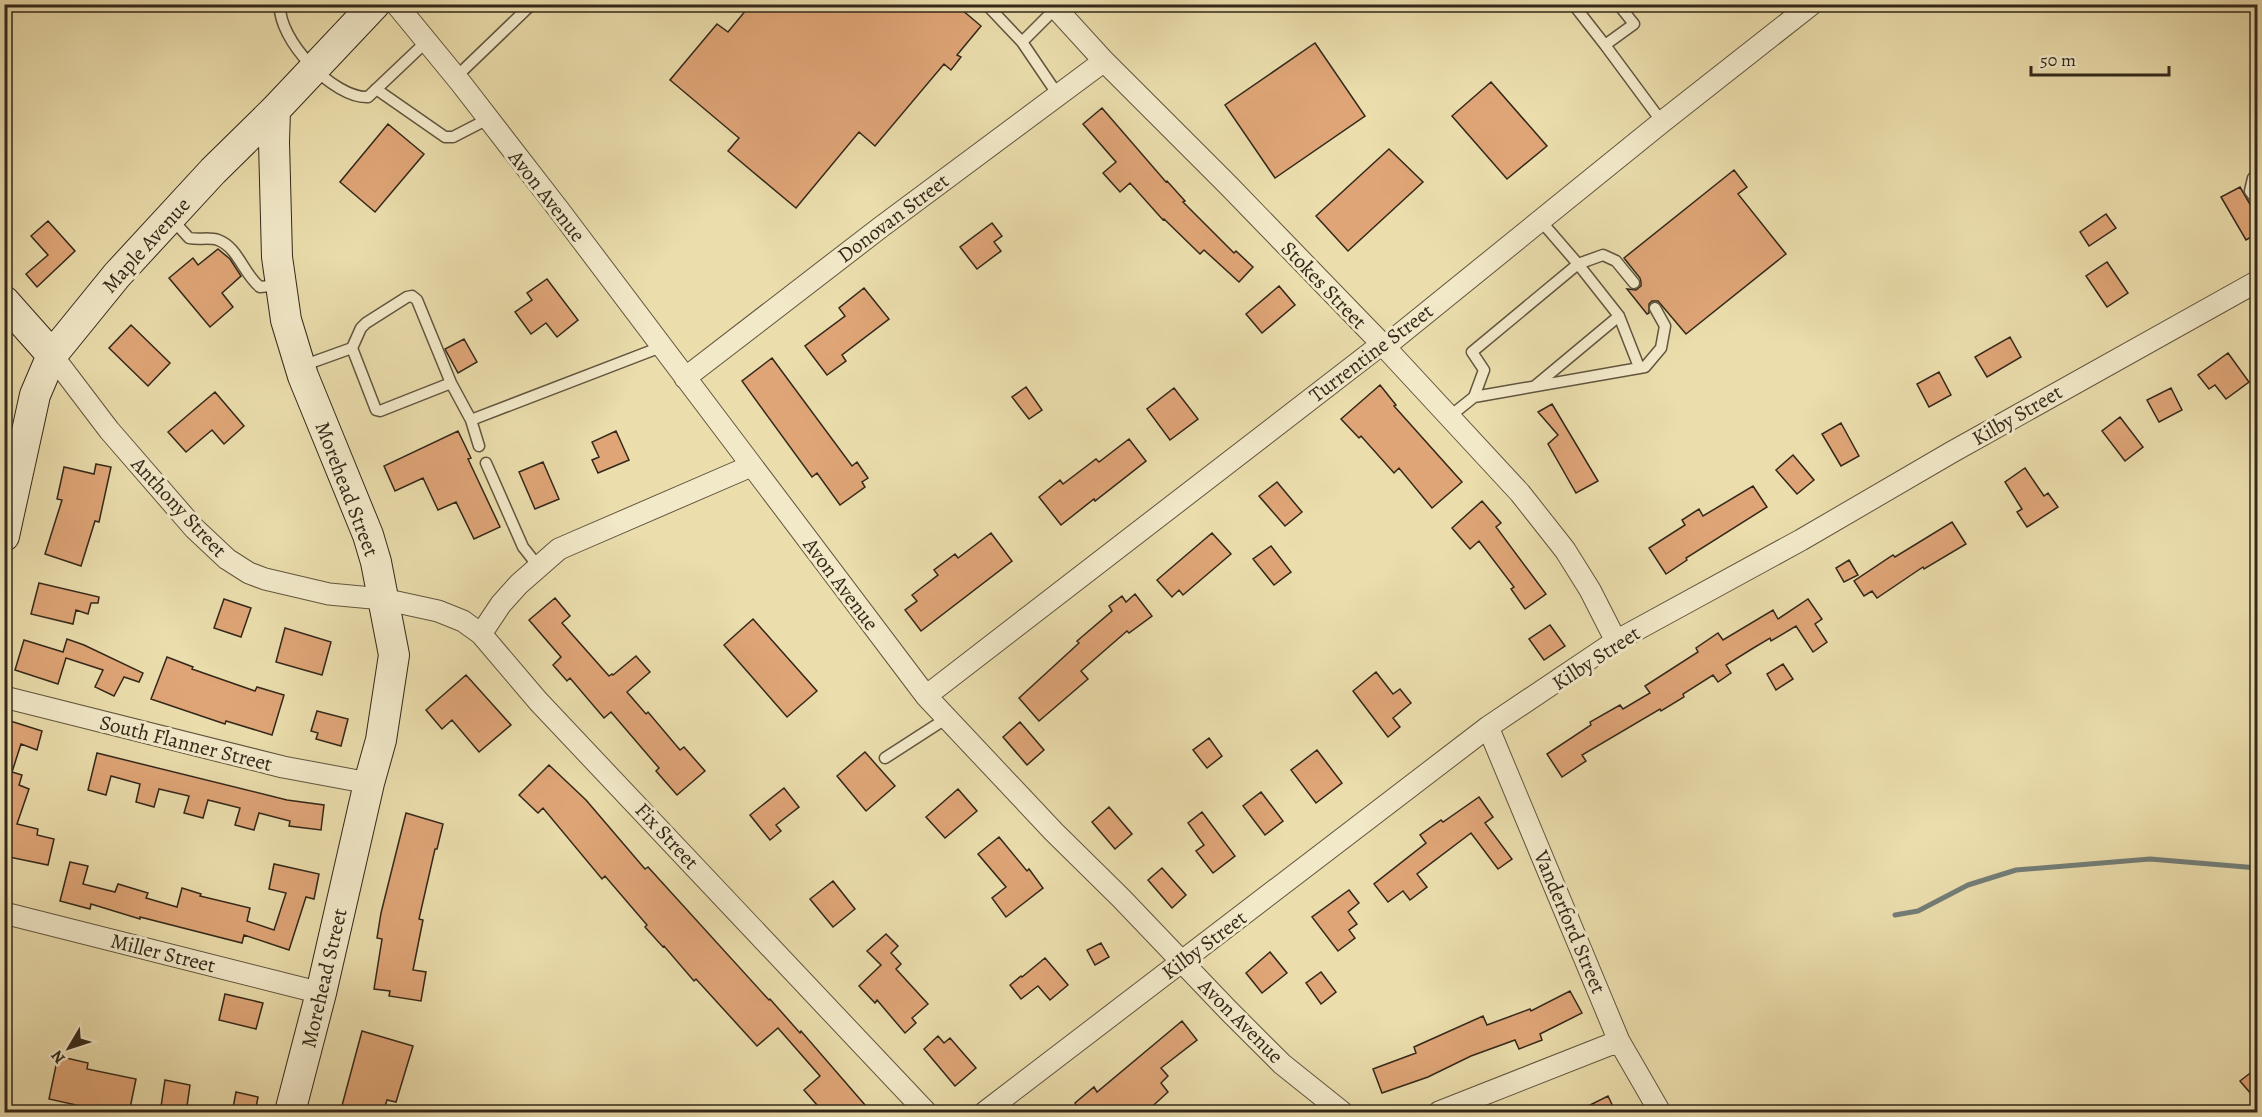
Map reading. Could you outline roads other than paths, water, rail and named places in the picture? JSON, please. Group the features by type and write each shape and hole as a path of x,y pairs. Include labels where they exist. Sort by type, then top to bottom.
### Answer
{"street":[{"name":"Maple Avenue","path":"4,536 35,395 52,355 117,275 213,171 275,110 375,4"},
{"name":"Avon Avenue","path":"396,4 456,77 926,696 1054,832 1282,1064 1342,1113"},
{"name":"Turrentine Street","path":"926,696 1382,344 1388,344 1812,4"},
{"name":"Stokes Street","path":"1053,7 1104,62 1228,185 1382,344 1520,493 1552,531 1590,590 1616,641"},
{"name":"Donovan Street","path":"685,378 881,227 1104,62"},
{"name":"Morehead Street","path":"275,110 277,257 286,320 314,405 368,535 376,562 394,655 381,740 290,1113"},
{"name":"Kilby Street","path":"985,1113 1488,728 1616,641 1801,540 1952,452 2258,281"},
{"path":"4,301 52,355"},
{"name":"Anthony Street","path":"52,355 109,430 194,528 226,560 265,579 329,594 383,599"},
{"path":"481,634 501,604 538,566 559,549 751,466"},
{"name":"Fix Street","path":"383,599 438,611 463,621 481,634 538,701 926,1113"},
{"name":"South Flanner Street","path":"4,697 284,767 369,783"},
{"name":"Vanderford Street","path":"1488,728 1618,1041 1660,1113"},
{"name":"Miller Street","path":"4,913 321,993"},
{"path":"1439,1113 1618,1041"}],"lane":[{"path":"280,4 288,32 312,69 356,98 368,97 427,41"},
{"path":"456,77 532,4"},
{"path":"986,4 1023,42 1058,95"},
{"path":"1573,4 1662,122"},
{"path":"1605,45 1634,24 1618,4"},
{"path":"1023,42 1053,7"},
{"path":"376,89 445,137 453,137 488,119"},
{"path":"2258,173 2253,178 2250,190 2258,202"},
{"path":"170,218 189,238 218,240 225,245 260,287 280,285"},
{"path":"1540,220 1619,316 1640,367"},
{"path":"1474,397 1484,370 1472,352 1578,264 1603,255 1616,261 1634,283"},
{"path":"451,383 380,411 376,410 352,348 361,328 407,297 412,296 417,300 451,383 471,420 479,446"},
{"path":"1449,417 1474,397 1645,367 1661,348 1665,326 1655,308"},
{"path":"1535,386 1619,316"},
{"path":"471,420 661,346"},
{"path":"300,367 352,348"},
{"path":"486,463 523,547 538,566"},
{"path":"885,758 948,718"}],"waterway":[{"path":"1895,915 1918,911 1968,885 2016,870 2150,859 2258,868"}]}
